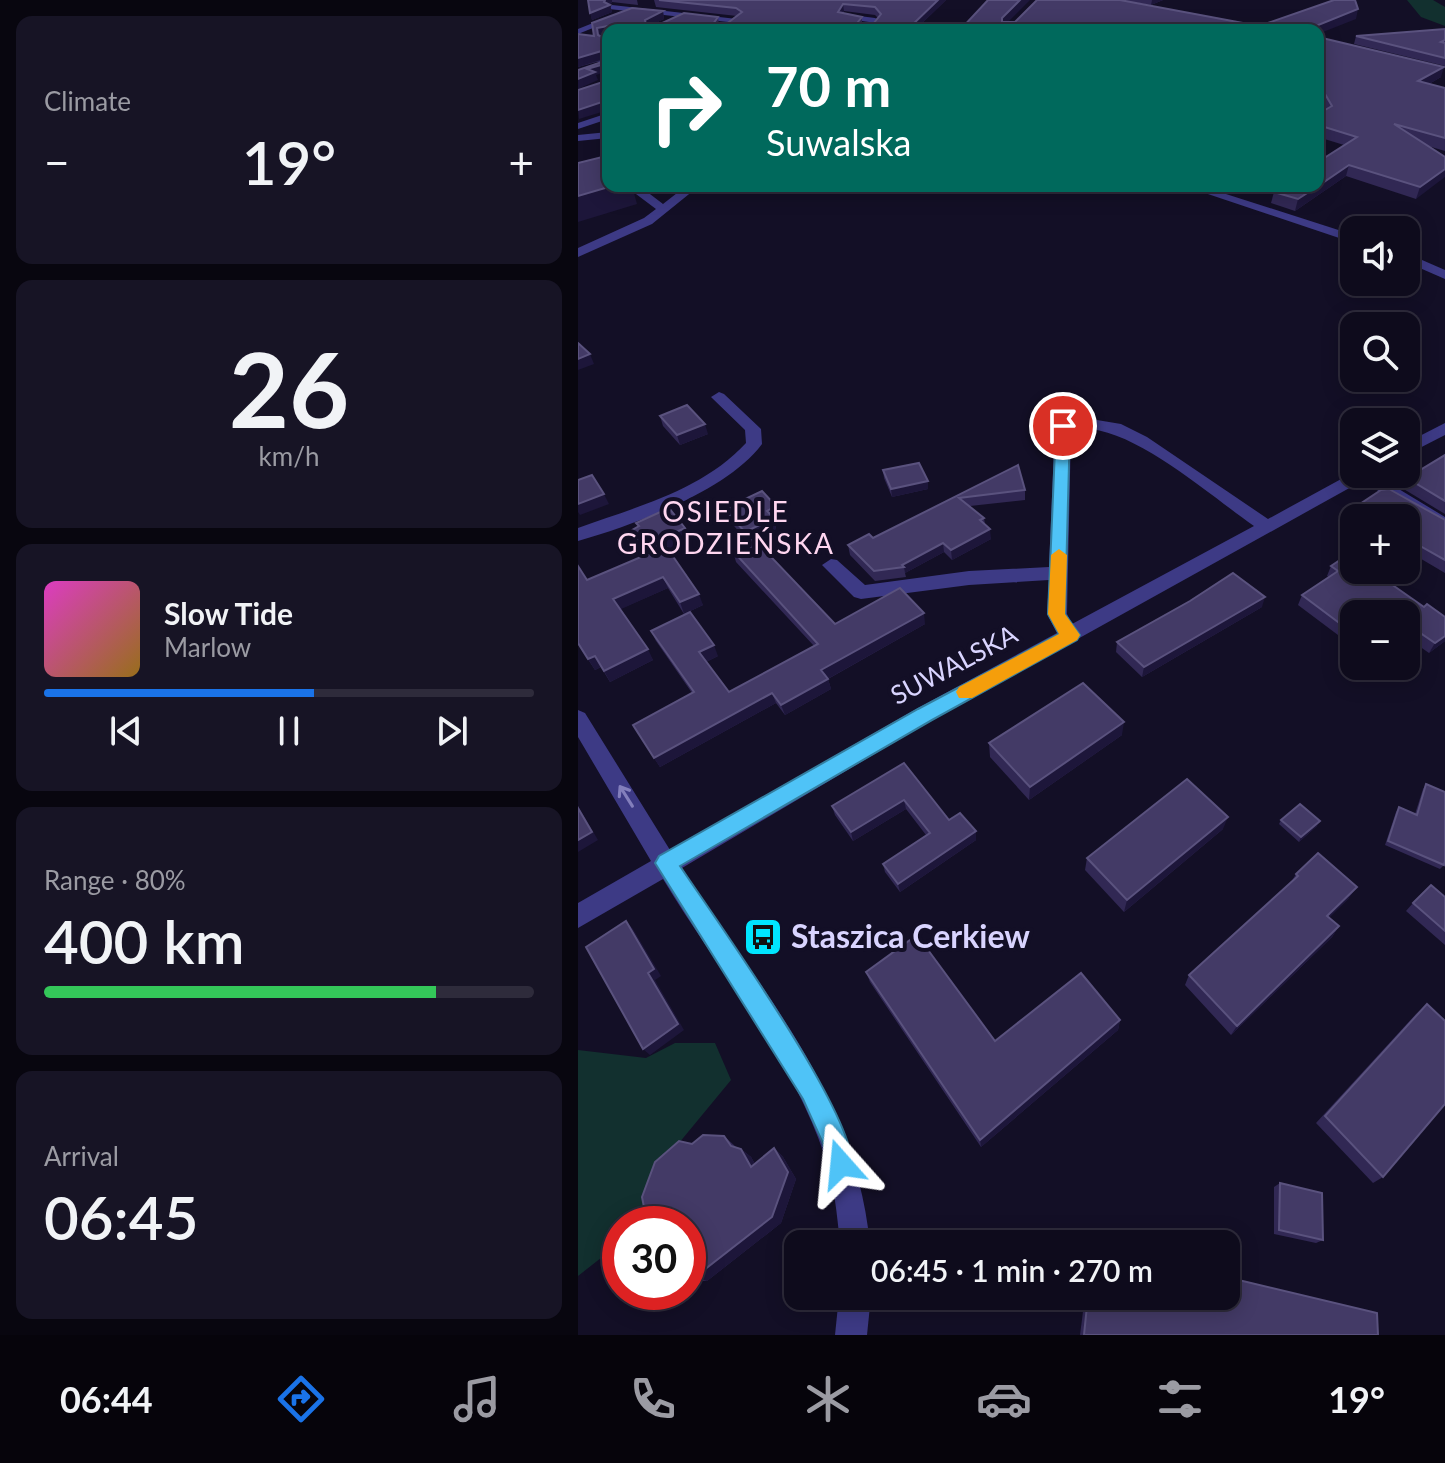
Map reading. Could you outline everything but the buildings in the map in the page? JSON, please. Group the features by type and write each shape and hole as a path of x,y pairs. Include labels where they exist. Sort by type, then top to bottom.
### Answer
{"street":[{"path":"593,15 630,0"},
{"path":"859,4 844,16 875,20 871,24"},
{"path":"612,7 737,21 732,24"},
{"path":"578,32 632,11"},
{"path":"646,18 658,13"},
{"path":"665,24 685,15"},
{"path":"698,24 713,17"},
{"path":"578,32 592,35"},
{"path":"578,56 602,61"},
{"path":"593,69 602,65"},
{"path":"578,126 602,118"},
{"path":"578,138 602,136"},
{"path":"640,192 663,209"},
{"path":"578,253 648,221 685,192"},
{"path":"1209,192 1340,234"},
{"path":"1420,263 1445,275"},
{"path":"578,535 694,488 724,473 747,454 754,444 753,429 719,397"},
{"path":"1071,635 1061,625 1057,614 1063,426 1091,424 1115,427 1141,440 1268,527"},
{"path":"1420,442 1445,428"},
{"name":"SUWALSKA","path":"578,916 912,722 1340,486"},
{"path":"1385,488 1445,525"},
{"path":"831,565 861,592 969,578 1059,573"},
{"path":"578,719 812,1090 835,1139 848,1189 853,1230"},
{"path":"851,1335 854,1310"}],"green space":[{"path":"1407,0 1433,0 1445,7 1445,26 1421,17"},
{"path":"675,1043 715,1043 731,1080 660,1166 643,1206 602,1206 602,1257 578,1276 578,1050 646,1058"}],"slow traffic":[{"path":"966,692 1071,635 1061,625 1057,614 1059,555"}],"place":[{"name":"Staszica Cerkiew","path":"763,937"}],"district":[{"name":"OSIEDLE GRODZIEŃSKA","path":"726,528"}],"route":[{"path":"841,1164 835,1139 812,1090 666,863 925,714 1071,635 1061,625 1057,614 1063,426"}]}
